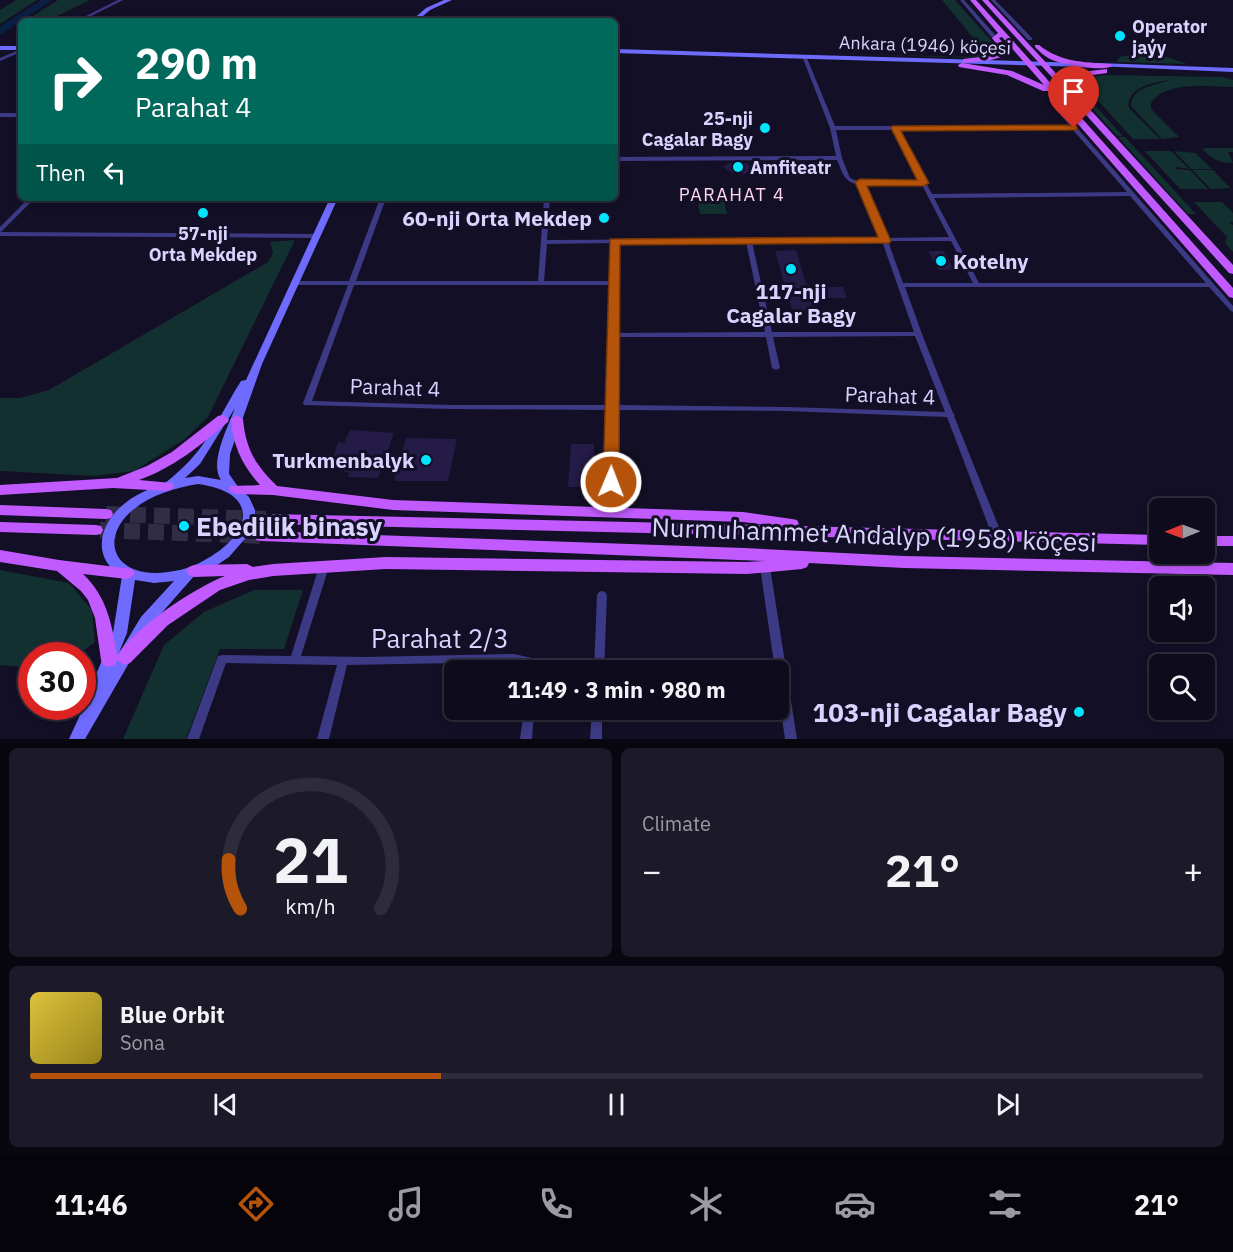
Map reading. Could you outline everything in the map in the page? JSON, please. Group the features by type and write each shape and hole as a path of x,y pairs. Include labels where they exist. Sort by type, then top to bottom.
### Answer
{"main road":[{"path":"973,0 1045,66 1233,270"},
{"path":"985,0 1031,66 1056,96 1233,296"},
{"path":"981,22 1030,39 1044,53 1053,58 1112,68"},
{"path":"961,63 1002,54 1006,30"},
{"path":"961,63 1017,75 1056,96"},
{"path":"1070,93 1068,82 1074,76 1112,68"},
{"path":"1202,259 1212,285 1233,296"},
{"path":"237,418 239,442 243,452 258,475 273,490"},
{"path":"113,483 157,469 183,453 223,419"},
{"path":"0,490 113,483 168,486"},
{"path":"235,489 273,490 393,505 743,517 841,532"},
{"path":"0,510 106,514"},
{"name":"Nurmuhammet Andalyp (1958) köçesi","path":"269,519 1149,540"},
{"path":"0,527 96,530"},
{"name":"Nurmuhammet Andalyp (1958) köçesi","path":"261,536 842,559 1233,569"},
{"path":"1215,541 1233,542"},
{"path":"0,556 59,566 128,573"},
{"path":"193,571 273,570 386,563 747,568 842,559"},
{"path":"59,566 77,577 95,596 116,659 162,621 215,586 247,574 273,570"}],"street":[{"path":"84,18 121,0"},
{"path":"418,18 431,8 449,0"},
{"path":"962,0 981,22"},
{"path":"993,0 1006,30 1030,39"},
{"path":"0,46 18,47"},
{"path":"0,60 18,49"},
{"name":"Ankara (1946) köçesi","path":"618,53 1233,72"},
{"name":"Parahat 4","path":"804,58 833,128 839,158 848,179 860,182 885,241 918,334 997,535"},
{"path":"1056,96 1056,106 1074,128 1233,310"},
{"path":"0,115 18,115"},
{"path":"833,128 1074,128"},
{"path":"895,128 977,285"},
{"path":"618,159 839,158"},
{"path":"860,182 924,183"},
{"path":"930,196 1133,194"},
{"path":"0,232 29,201"},
{"path":"235,489 212,481 190,481 168,486 147,495 129,507 116,521 108,536 108,551 114,564 128,573 148,578 163,578 193,571 216,560 234,545 245,530 249,514 246,500 223,474 224,454 257,364 333,201"},
{"path":"351,282 382,201"},
{"path":"541,282 547,201"},
{"path":"0,232 317,236"},
{"path":"544,242 953,239"},
{"path":"611,482 614,241"},
{"path":"749,241 776,368"},
{"name":"Parahat 4","path":"351,282 307,403 451,407 611,406 951,415"},
{"path":"296,283 614,283"},
{"path":"900,285 1212,285"},
{"path":"613,335 918,334"},
{"path":"168,486 196,461 257,364"},
{"path":"765,567 791,739"},
{"path":"80,733 116,659 146,621 193,571"},
{"path":"116,659 128,573"},
{"path":"295,660 322,573"},
{"path":"599,660 602,595"},
{"name":"Parahat 2/3","path":"193,739 222,659 343,661 514,658 523,660"},
{"name":"Parahat 2/3","path":"323,739 343,661"},
{"path":"525,739 528,720"},
{"path":"596,739 597,720"}],"green space":[{"path":"16,0 37,0 0,24 0,10"},
{"path":"58,0 90,0 53,18 30,18"},
{"path":"942,0 955,0 996,46 995,53 970,58 855,54 973,57 970,56 987,53 984,45 979,45"},
{"path":"1121,56 1167,57 1187,64 1116,62"},
{"path":"1102,75 1223,77 1233,80 1233,87 1189,86 1167,91 1158,96 1151,103 1151,109 1179,137 1162,139 1131,106 1135,95 1140,91 1170,80 1142,87 1131,95 1129,108 1160,139 1133,139 1082,83 1087,78"},
{"path":"1078,78 1081,79 1078,84 1089,99 1123,136 1117,136 1076,90 1073,83"},
{"path":"1118,137 1125,137 1196,214 1188,214"},
{"path":"1233,148 1233,152 1228,152 1233,163 1216,160 1202,149"},
{"path":"1145,151 1171,151 1189,169 1177,167 1175,169 1190,170 1208,189 1180,189"},
{"path":"1174,151 1195,153 1212,169 1191,169"},
{"path":"1192,170 1213,170 1230,188 1211,189"},
{"path":"696,191 722,191 727,214 700,214"},
{"path":"1194,202 1222,202 1233,213 1233,222 1229,223 1233,225 1233,252 1225,243 1227,237"},
{"path":"295,240 208,417 185,439 134,471 95,476 0,471 0,398 20,398 49,390 268,262 273,253 270,242"},
{"path":"0,570 69,583 92,610 95,642 18,642 18,667 0,665"},
{"path":"254,590 303,590 284,649 220,649 186,739 123,739 164,645 204,612"}],"water":[{"path":"41,0 52,0 25,18 18,18 18,23 0,35 0,27"}],"building":[{"name":"Amfiteatr","path":"729,163 746,163 754,168 745,174 733,173 723,167"},
{"name":"117-nji Cagalar Bagy","path":"796,250 807,287 843,287 847,298 810,298 814,310 792,310 775,251"},
{"name":"Kotelny","path":"928,251 944,251 954,270 938,270"},
{"path":"350,430 394,433 378,478 348,477 349,473 337,469 336,459 332,460 338,442 344,443"},
{"name":"Turkmenbalyk","path":"406,438 457,439 448,481 394,481"},
{"path":"571,444 594,444 593,487 568,487"}],"tunnel":[{"path":"106,514 269,519"},
{"path":"100,530 261,536"}],"place":[{"name":"Operator jaýy","path":"1120,36"},
{"name":"25-nji Cagalar Bagy","path":"765,128"},
{"name":"Amfiteatr","path":"738,167"},
{"name":"57-nji Orta Mekdep","path":"203,213"},
{"name":"60-nji Orta Mekdep","path":"604,218"},
{"name":"Kotelny","path":"941,261"},
{"name":"117-nji Cagalar Bagy","path":"791,269"},
{"name":"Turkmenbalyk","path":"426,460"},
{"name":"Ebedilik binasy","path":"184,526"},
{"name":"103-nji Cagalar Bagy","path":"1079,712"}],"district":[{"name":"PARAHAT 4","path":"732,194"}],"route":[{"path":"611,482 614,241 885,241 860,182 924,183 895,128 1074,128"}]}
